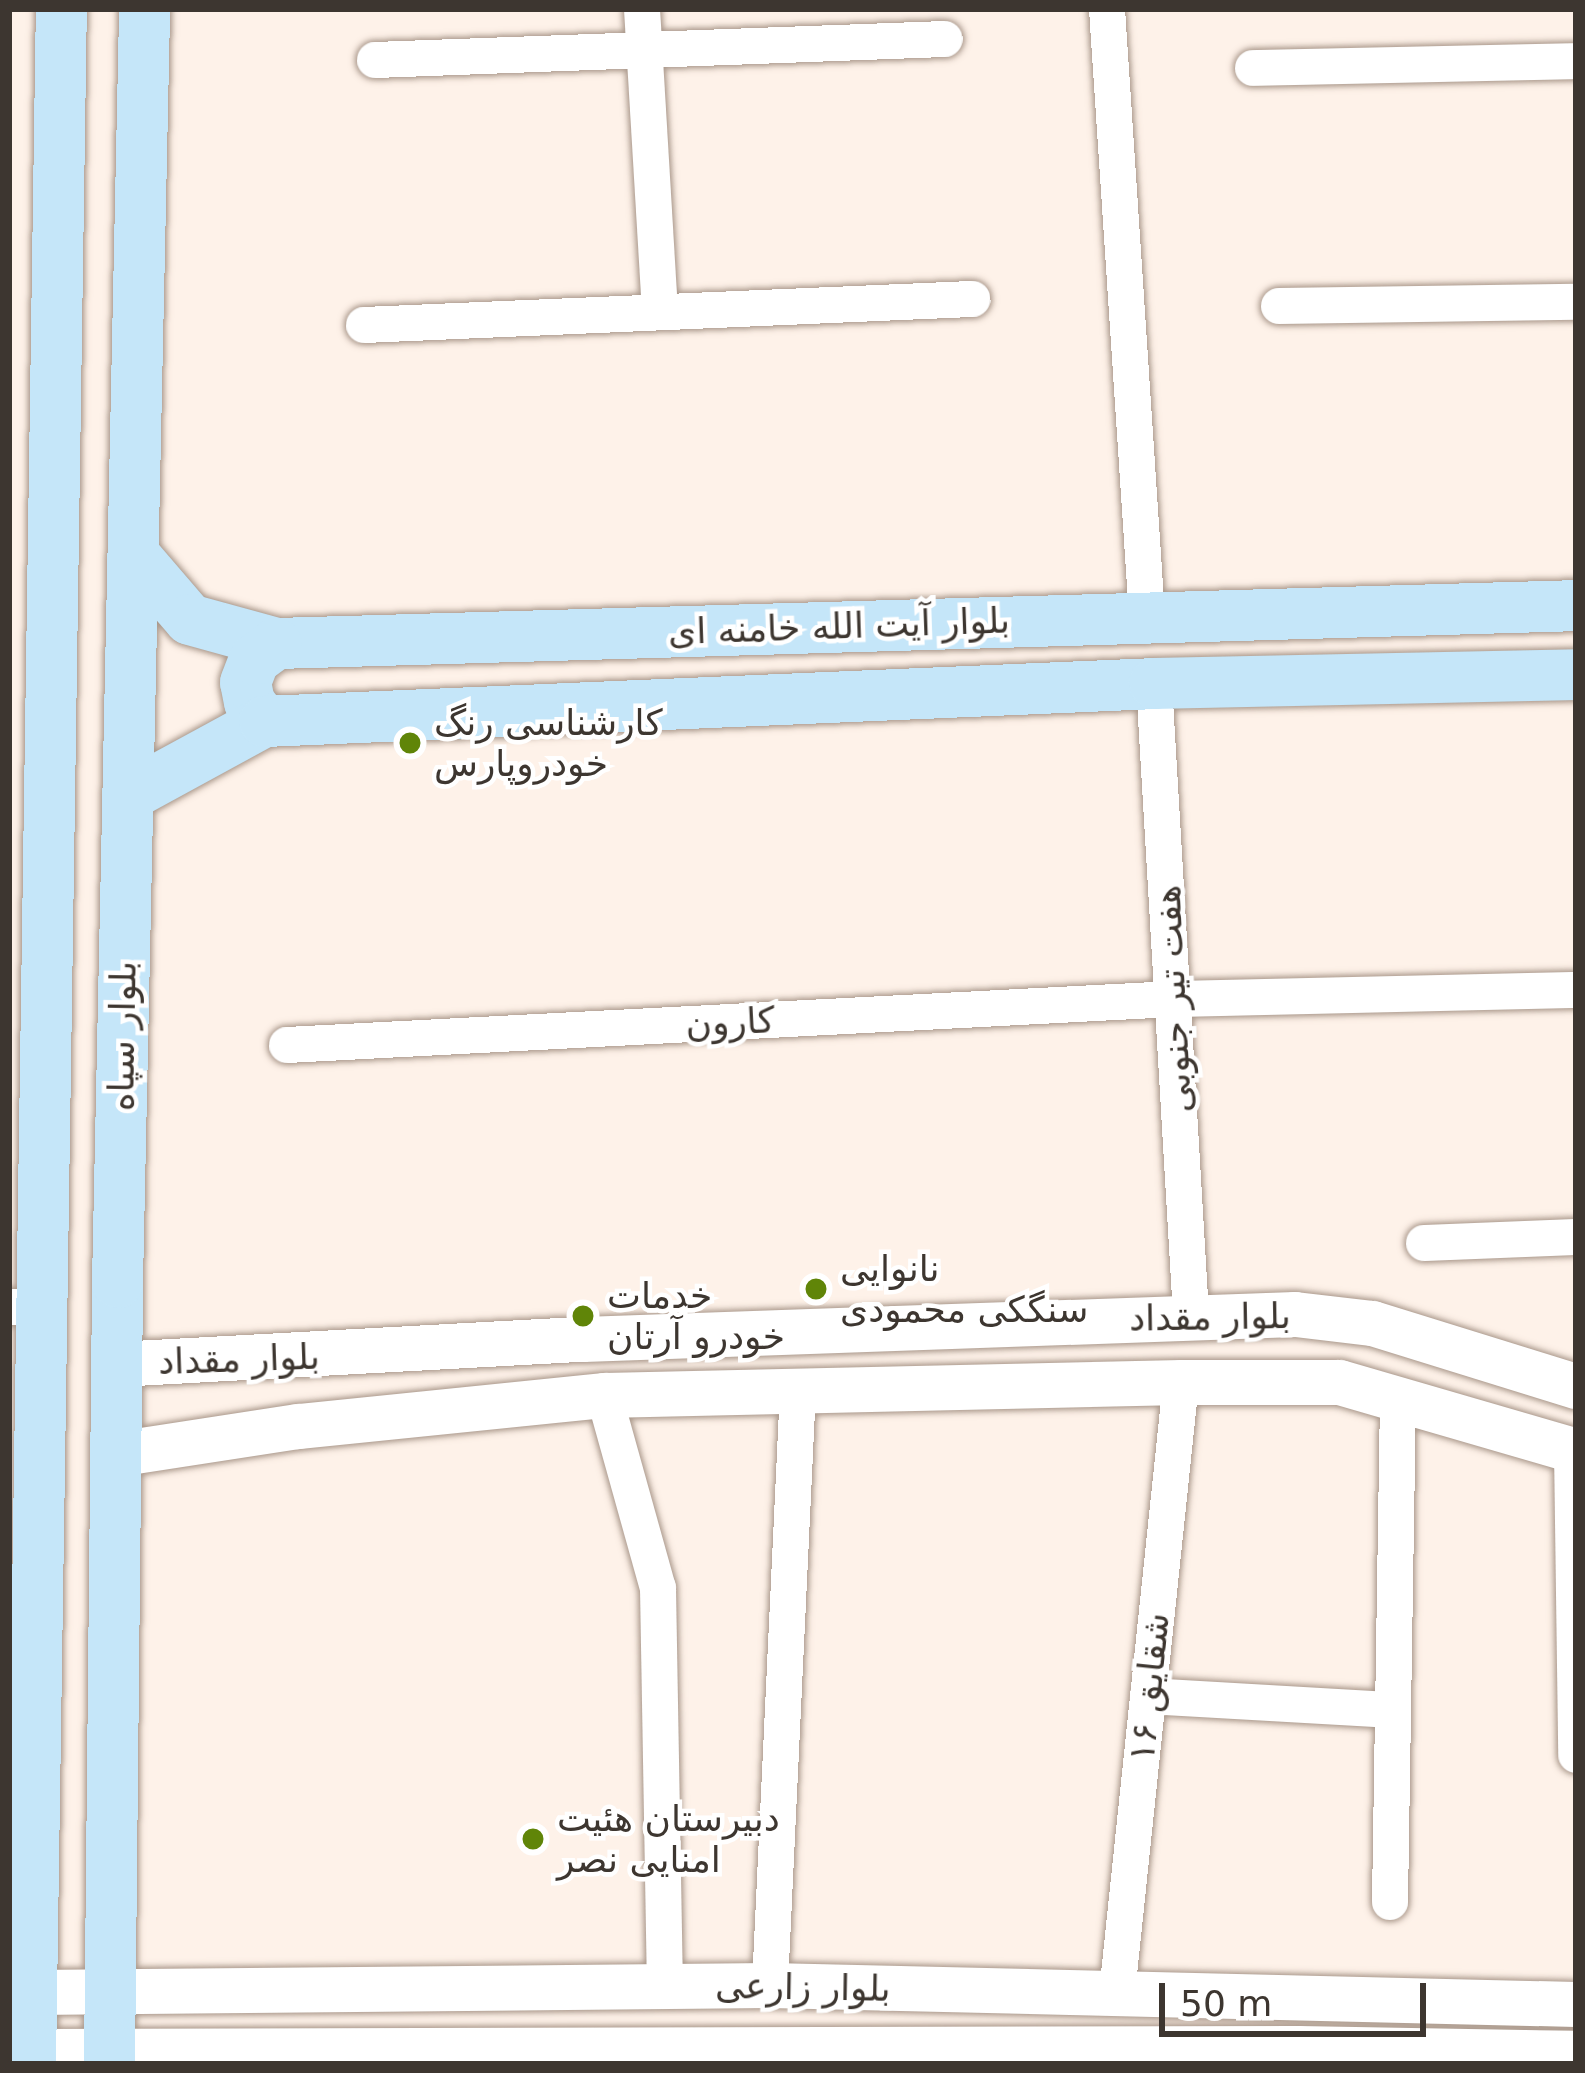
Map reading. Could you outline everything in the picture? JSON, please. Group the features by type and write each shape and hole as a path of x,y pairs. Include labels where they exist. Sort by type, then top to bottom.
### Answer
{"main road":[{"path":"30,2058 31,1992 20,1924 24,1307 62,9"},
{"name":"بلوار سپاه","path":"109,2058 116,1364 144,9"},
{"name":"بلوار آیت الله خامنه ای","path":"134,555 189,619 276,643 1576,605"},
{"path":"264,722 249,702 245,682 254,659 276,643"},
{"name":"بلوار آیت الله خامنه ای","path":"128,795 264,722 1154,682 1576,674"}],"street":[{"path":"642,9 660,309"},
{"path":"1107,9 1147,616"},
{"path":"375,60 644,46 946,39"},
{"path":"1253,68 1576,61"},
{"path":"364,325 972,299"},
{"path":"1279,306 1576,302"},
{"name":"هفت تیر جنوبی","path":"1154,682 1191,1315"},
{"name":"کارون","path":"287,1045 1173,999 1576,990"},
{"path":"1424,1243 1576,1237"},
{"name":"بلوار مقداد","path":"116,1364 583,1339 1295,1313 1372,1323 1576,1386"},
{"path":"298,1426 284,1421 267,1396 276,1369 304,1357"},
{"name":"شقایق ۱۶","path":"1117,1993 1181,1382"},
{"path":"115,1454 298,1426 604,1395 1339,1382 1574,1450 1576,1755"},
{"path":"770,1985 798,1390"},
{"path":"604,1395 658,1588 665,1986"},
{"path":"1390,1901 1398,1399"},
{"path":"1148,1696 1393,1710"},
{"name":"بلوار زارعی","path":"31,1992 770,1985 1576,2004"},
{"name":"بلوار زارعی","path":"30,2058 1245,2056 1575,2043"}],"place":[{"name":"کارشناسی رنگ خودروپارس","path":"410,743"},
{"name":"نانوایی سنگکی محمودی","path":"816,1289"},
{"name":"خدمات خودرو آرتان","path":"583,1316"},
{"name":"دبیرستان هئیت امنایی نصر","path":"533,1839"}]}
